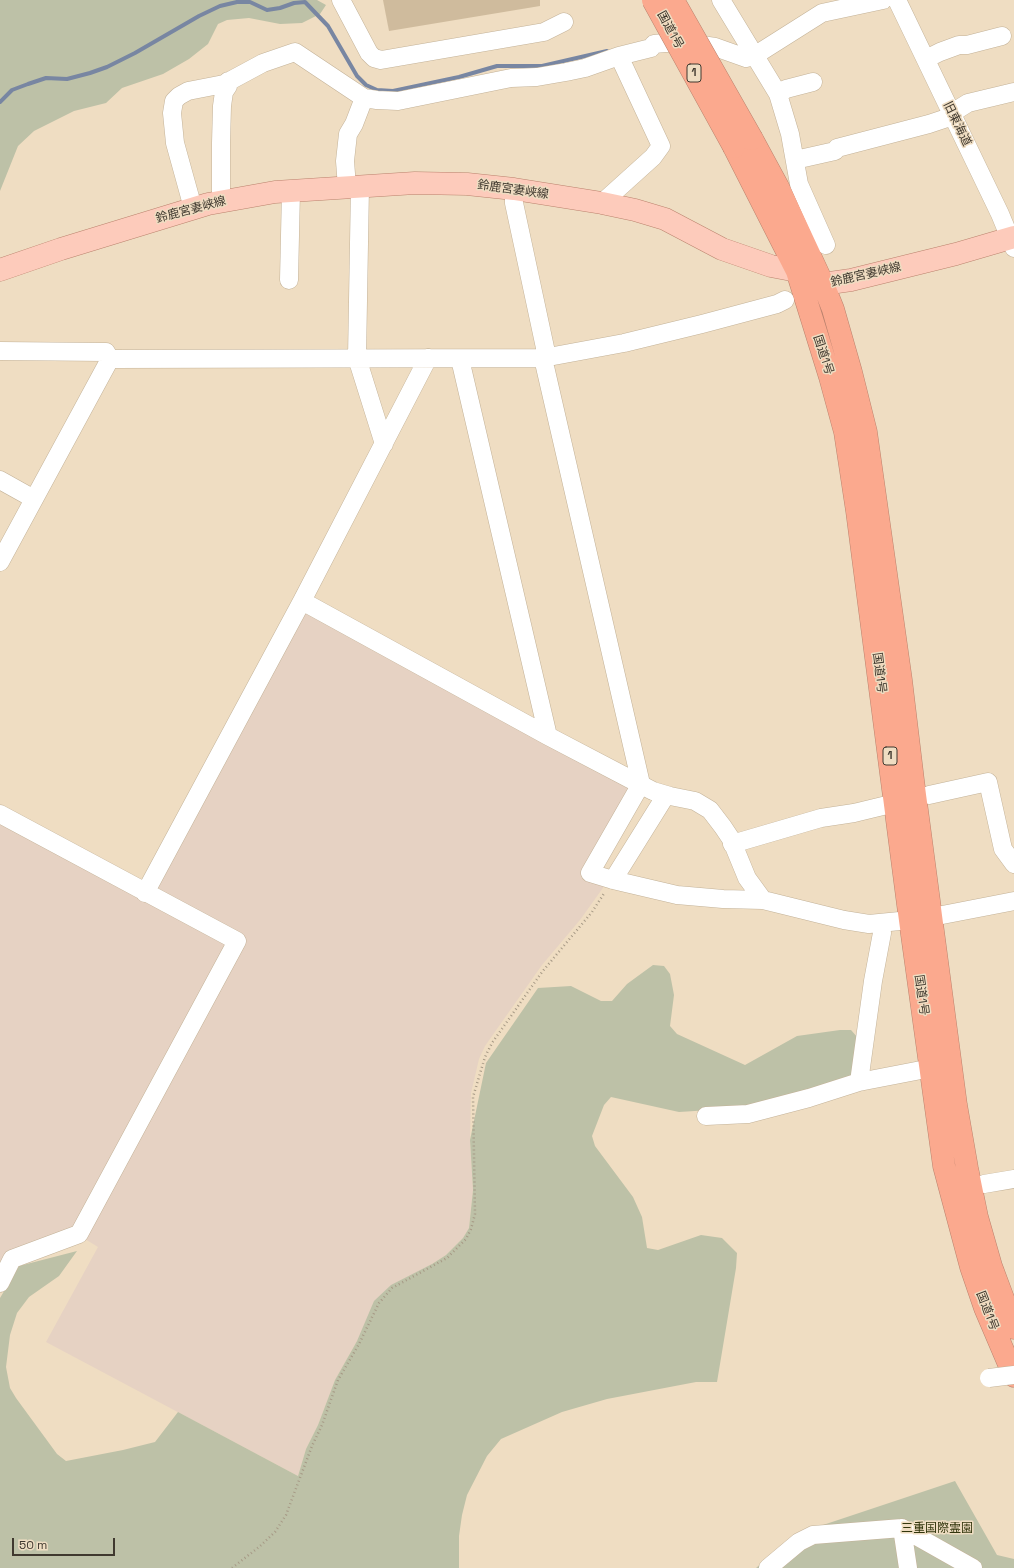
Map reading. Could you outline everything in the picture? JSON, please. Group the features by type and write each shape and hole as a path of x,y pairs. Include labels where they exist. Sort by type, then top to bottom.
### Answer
{"highway":[{"name":"国道1号","path":"653,0 743,143 778,187 833,309 851,372 866,432 900,672 956,1105 977,1216 991,1266 1014,1328"},
{"name":"国道1号","path":"673,0 743,143 797,271 830,377 845,432 857,511 907,920 944,1166 971,1267 985,1308 1014,1375"}],"main road":[{"name":"鈴鹿宮妻峡線","path":"0,270 61,249 193,208 221,201 275,192 353,186 443,183 514,189 602,203 650,213 665,219 722,249 771,266 797,271 823,284 851,280 1013,241"}],"street":[{"path":"341,0 369,53 374,58 381,60 544,32 564,22"},
{"path":"721,0 778,94 790,134 799,184 826,245"},
{"path":"193,208 175,142 172,113 174,101 188,91 224,84 263,63 295,52 364,98 398,101 511,78 538,77 586,68 618,56 651,48 654,44 688,43 715,47 746,58 754,56 822,14 883,0"},
{"name":"旧東海道","path":"897,0 1013,241"},
{"path":"926,59 959,45 967,45 1002,36"},
{"path":"602,203 653,157 661,146 618,56"},
{"path":"221,201 222,106 224,92 228,86 228,81"},
{"path":"778,94 786,89 813,82"},
{"path":"795,160 835,151 837,148 928,124 952,114 968,103 1014,92"},
{"path":"364,98 354,124 348,134 345,161 353,186 357,358 384,444"},
{"path":"514,189 514,203 545,358 642,784 590,873 677,895 723,899 763,900 844,920 869,924 907,920 903,940 921,1070 927,1109 941,1142"},
{"path":"289,280 292,191"},
{"path":"110,359 545,358 624,343 695,326 777,304 785,300"},
{"path":"0,351 106,352 110,359"},
{"path":"145,893 302,601 428,358"},
{"path":"0,562 110,359"},
{"path":"460,359 548,736"},
{"path":"0,480 34,499"},
{"path":"302,601 548,736 653,791 695,801 710,810 723,827 747,878 763,900"},
{"path":"928,796 988,782 1003,849 1014,864"},
{"path":"613,880 666,795"},
{"path":"732,844 821,818 854,813 887,804"},
{"path":"0,814 237,941 79,1234 12,1260 0,1283"},
{"path":"932,917 1014,901"},
{"path":"859,1082 873,981 882,933 880,924"},
{"path":"706,1116 748,1114 809,1098 859,1082 921,1070"},
{"path":"984,1184 1014,1179"},
{"path":"989,1378 1014,1375"},
{"path":"902,1528 908,1568"},
{"path":"768,1568 789,1559 799,1542 813,1535 902,1528 973,1568"}],"path":[{"path":"232,1568 275,1532 286,1515 338,1380 359,1344 379,1303 392,1288 448,1258 466,1239 471,1229 475,1214 473,1097 485,1057 492,1042 542,972 592,912 613,880"}],"shaded area":[{"path":"308,611 629,787 630,794 583,876 605,885 580,920 542,965 485,1046 479,1059 471,1093 470,1140 473,1190 469,1228 463,1238 446,1255 432,1264 357,1341 335,1380 318,1425 306,1449 298,1476 46,1342 98,1247 85,1239 244,940 158,892 156,886 303,613"},
{"path":"0,821 225,942 227,946 73,1229 0,1268"}],"green space":[{"path":"0,0 317,0 326,5 320,14 302,23 280,24 249,18 227,20 218,24 208,44 189,59 163,74 122,88 106,103 74,111 34,131 18,146 0,191"},
{"path":"653,965 664,966 670,974 674,995 670,1026 677,1034 745,1065 797,1036 840,1030 851,1030 858,1038 853,1077 758,1107 679,1112 611,1097 604,1105 592,1136 595,1146 633,1197 642,1217 647,1248 658,1250 701,1235 722,1238 737,1253 736,1268 717,1382 696,1382 607,1399 562,1412 501,1439 487,1456 467,1495 459,1536 459,1568 0,1568 0,1298 19,1266 77,1251 59,1276 29,1297 17,1313 10,1335 6,1367 10,1388 16,1398 57,1454 66,1461 155,1442 178,1412 298,1476 306,1449 318,1425 335,1380 357,1341 374,1301 391,1285 446,1255 463,1238 469,1228 473,1190 470,1140 486,1063 538,988 571,986 601,1001 612,1001 627,984"},
{"name":"三重国際霊園","path":"955,1481 997,1555 1014,1559 1014,1568 756,1568 782,1545 799,1533"}],"building":[{"path":"383,0 540,0 540,6 389,31"}],"waterway":[{"path":"0,102 12,90 46,78 67,79 107,67 135,53 199,16 220,6 237,2 250,2 267,10 280,8 294,3 305,2 328,26 357,76 366,85 377,90 393,91 459,77 497,66 542,66 607,51"}]}
